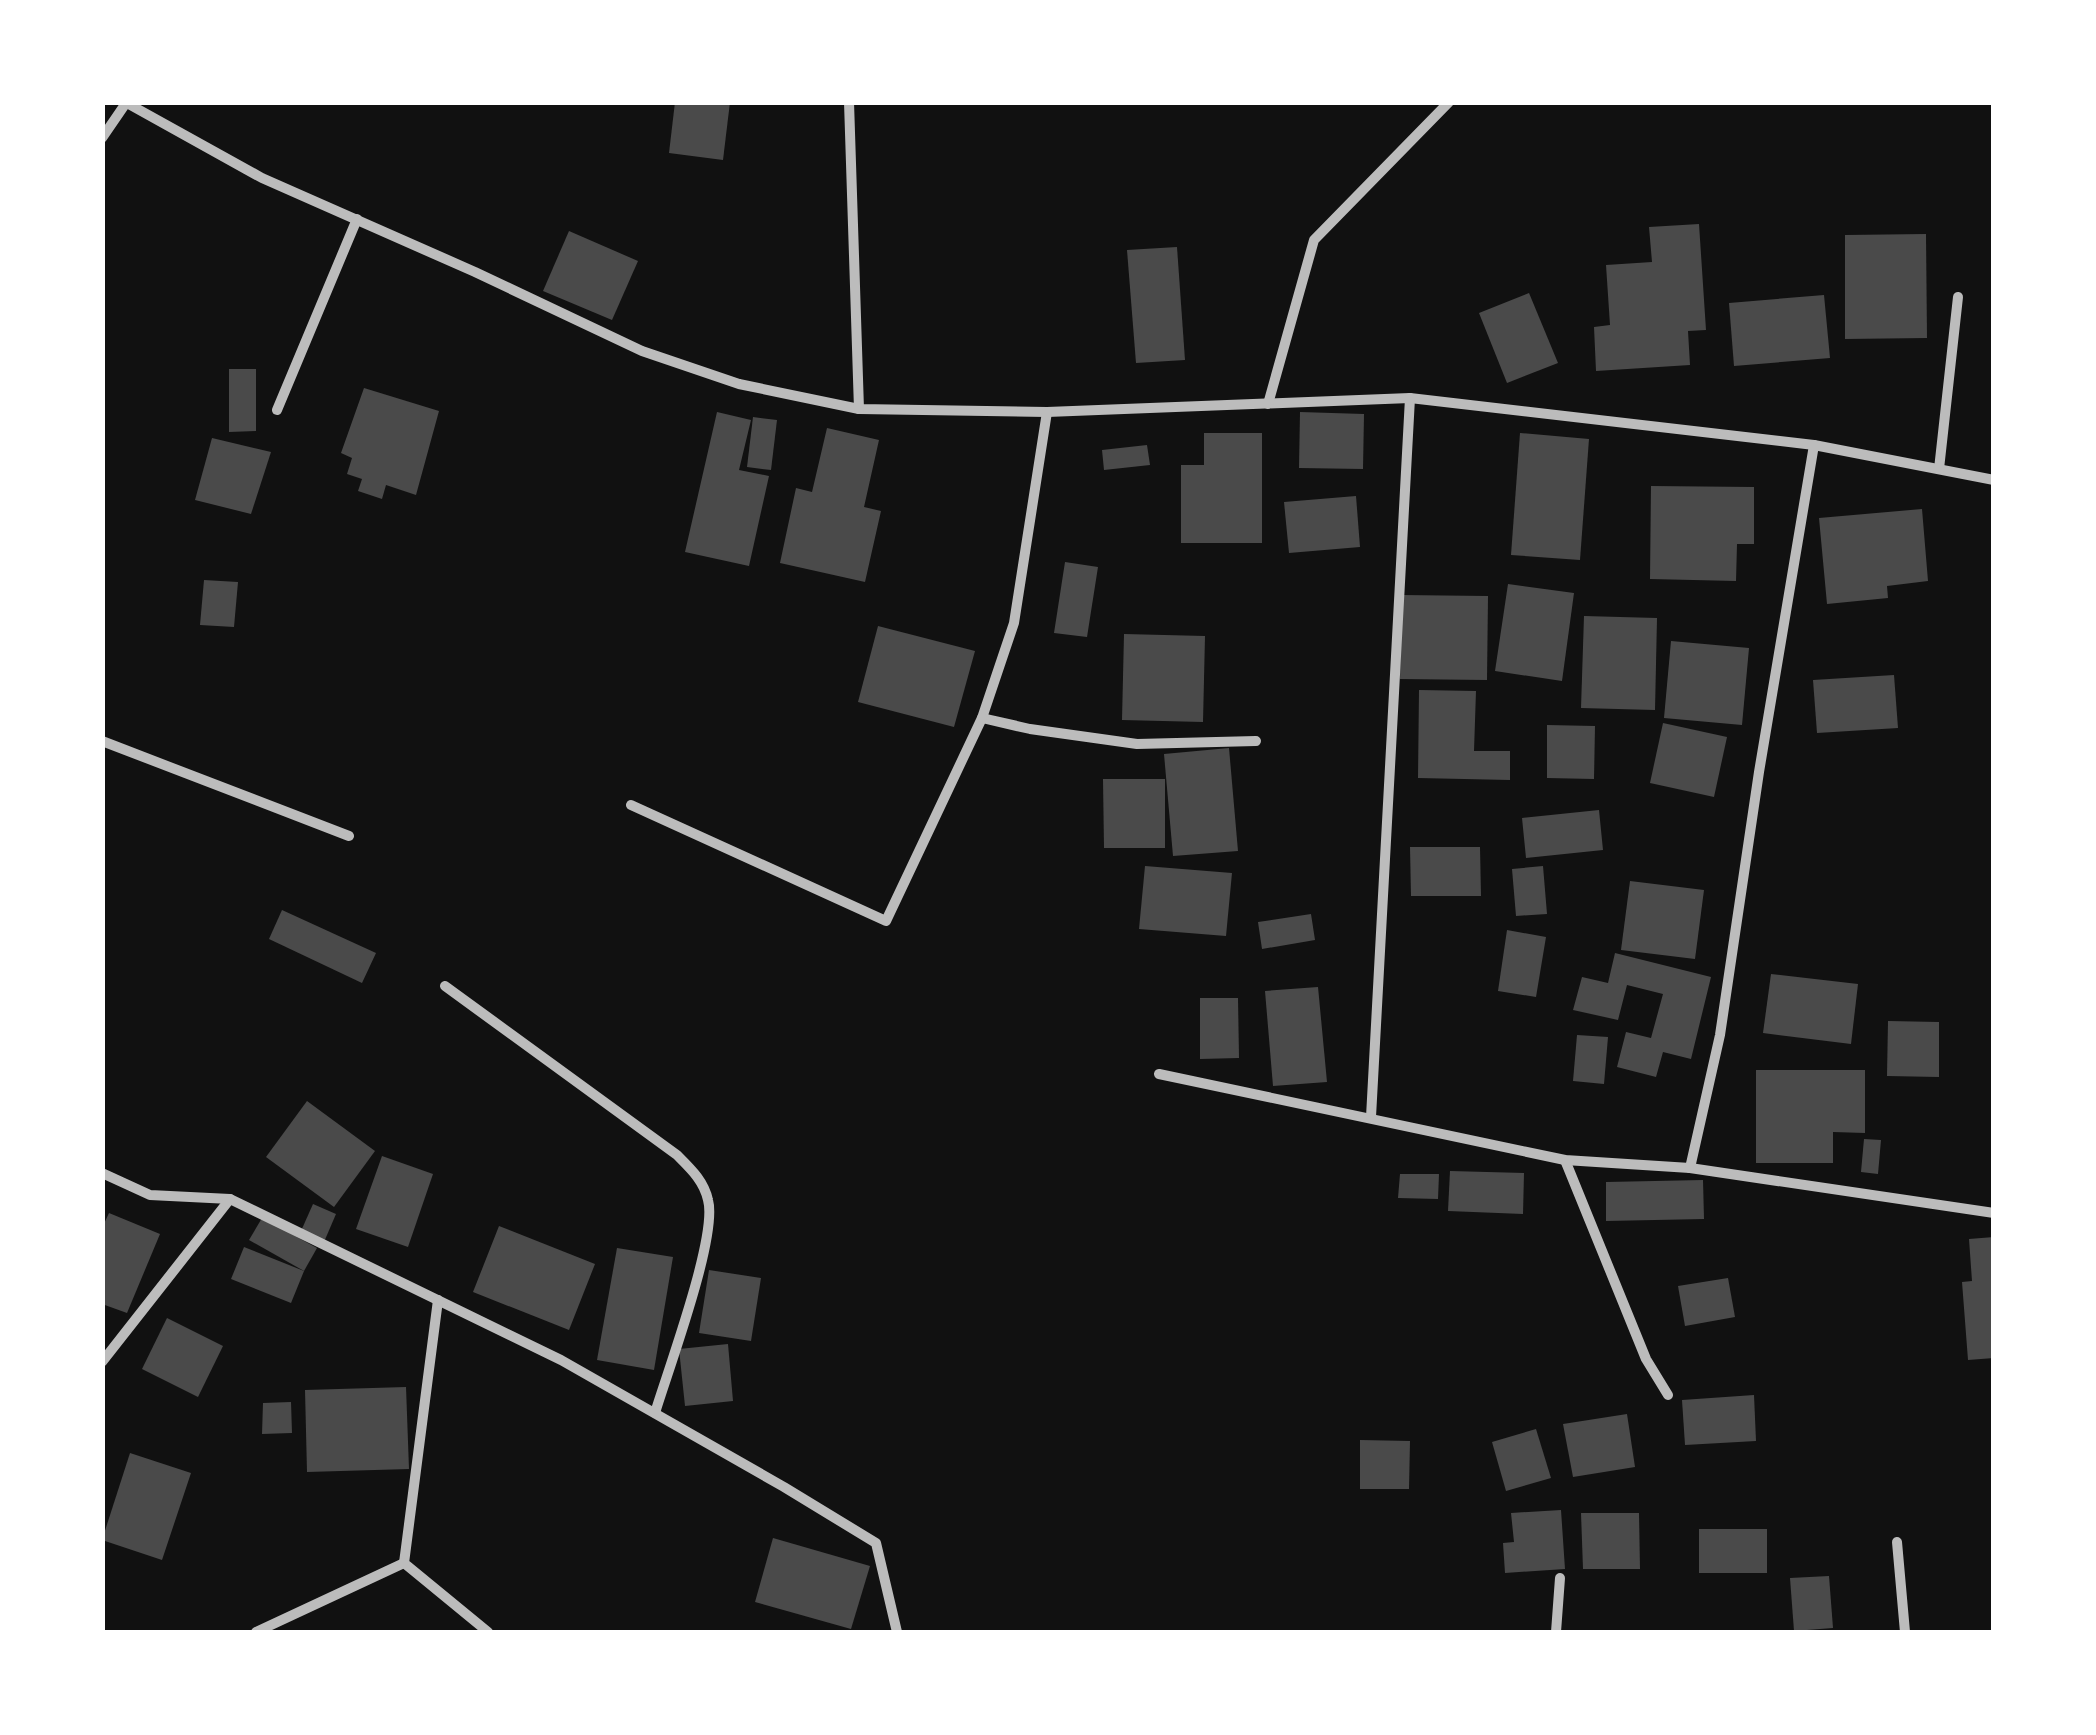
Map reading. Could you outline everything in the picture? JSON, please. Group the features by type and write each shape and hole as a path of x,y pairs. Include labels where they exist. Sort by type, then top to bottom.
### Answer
{"street":[{"path":"849,102 859,409"},
{"path":"1268,404 1314,240 1449,102"},
{"path":"102,138 125,103 262,178 642,351 739,384 859,409 1047,412 1410,398 1814,445 1994,480"},
{"path":"277,410 357,219"},
{"path":"1939,469 1958,296"},
{"path":"1371,1117 1410,398"},
{"path":"631,805 886,921 982,718 1014,623 1047,412"},
{"path":"1690,1168 1720,1035 1814,445"},
{"path":"982,718 1136,744 1256,741"},
{"path":"102,740 349,836"},
{"path":"445,986 677,1156 700,1178 708,1200 708,1238 655,1413"},
{"path":"1159,1074 1565,1160 1690,1168 1994,1212"},
{"path":"1565,1160 1646,1359 1668,1395"},
{"path":"102,1173 150,1194 230,1199 561,1360 655,1413 876,1543 897,1632"},
{"path":"102,1362 230,1199"},
{"path":"404,1563 438,1300"},
{"path":"1897,1542 1905,1632"},
{"path":"256,1632 404,1563"},
{"path":"404,1563 488,1632"},
{"path":"1556,1632 1560,1578"}],"building":[{"path":"675,102 730,102 723,160 669,153"},
{"path":"1699,224 1706,330 1688,331 1690,365 1596,371 1594,327 1610,325 1606,265 1652,262 1649,227"},
{"path":"569,231 638,261 612,320 543,291"},
{"path":"1926,234 1927,338 1845,339 1845,235"},
{"path":"1177,247 1185,360 1136,363 1127,250"},
{"path":"1529,293 1558,363 1507,383 1479,313"},
{"path":"1824,295 1830,358 1734,366 1729,303"},
{"path":"229,369 256,369 256,431 229,432"},
{"path":"364,388 439,411 416,495 386,485 382,499 358,491 362,479 347,474 352,458 341,453"},
{"path":"717,412 751,420 739,470 769,476 749,566 685,552"},
{"path":"1300,412 1364,414 1363,469 1299,468"},
{"path":"753,417 777,420 771,470 747,467"},
{"path":"827,428 879,440 864,507 881,511 865,582 780,563 796,488 812,492"},
{"path":"1204,433 1262,433 1262,543 1181,543 1181,465 1204,465"},
{"path":"1520,433 1589,439 1580,560 1511,555"},
{"path":"212,438 271,452 251,514 195,500"},
{"path":"1147,445 1150,465 1104,470 1102,450"},
{"path":"1651,486 1754,487 1754,544 1737,544 1736,581 1650,579"},
{"path":"1356,496 1360,547 1289,553 1284,502"},
{"path":"1922,509 1928,581 1887,586 1888,598 1827,604 1819,518"},
{"path":"1065,562 1098,567 1087,637 1054,633"},
{"path":"204,580 238,582 234,627 200,625"},
{"path":"1508,584 1574,593 1562,681 1495,671"},
{"path":"1401,595 1488,596 1487,680 1400,679"},
{"path":"1584,616 1657,618 1655,710 1581,708"},
{"path":"878,626 975,651 954,727 858,702"},
{"path":"1124,634 1205,636 1203,722 1122,720"},
{"path":"1671,641 1749,648 1742,725 1664,718"},
{"path":"1894,675 1898,728 1817,733 1813,680"},
{"path":"1419,690 1476,691 1474,751 1510,751 1510,780 1418,778"},
{"path":"1663,723 1727,737 1714,797 1650,783"},
{"path":"1547,725 1595,726 1594,779 1547,778"},
{"path":"1229,748 1238,851 1173,856 1164,754"},
{"path":"1103,779 1165,779 1165,848 1104,848"},
{"path":"1599,810 1603,850 1526,858 1522,818"},
{"path":"1410,847 1480,847 1481,896 1411,896"},
{"path":"1145,866 1232,873 1226,936 1139,929"},
{"path":"1543,866 1547,914 1516,916 1512,869"},
{"path":"1630,881 1704,890 1695,959 1621,950"},
{"path":"282,910 376,953 362,983 269,939"},
{"path":"1311,914 1315,940 1262,949 1258,922"},
{"path":"1507,930 1546,937 1536,997 1498,991"},
{"path":"1615,953 1711,977 1691,1059 1663,1052 1656,1077 1617,1067 1626,1032 1651,1038 1663,994 1627,985 1618,1020 1573,1010 1582,977 1608,983"},
{"path":"1771,974 1858,984 1851,1044 1763,1033"},
{"path":"1318,987 1327,1082 1273,1086 1265,991"},
{"path":"1200,998 1238,998 1239,1058 1200,1059"},
{"path":"1888,1021 1939,1022 1939,1077 1887,1076"},
{"path":"1577,1035 1608,1037 1604,1084 1573,1081"},
{"path":"1756,1070 1865,1070 1865,1133 1833,1132 1833,1163 1756,1163"},
{"path":"307,1101 375,1151 334,1207 266,1157"},
{"path":"1864,1139 1881,1140 1878,1174 1861,1172"},
{"path":"382,1156 433,1174 408,1247 356,1229"},
{"path":"1450,1171 1524,1173 1523,1214 1448,1211"},
{"path":"1400,1174 1439,1174 1438,1199 1398,1198"},
{"path":"1703,1180 1704,1219 1606,1221 1606,1182"},
{"path":"313,1204 336,1214 324,1242 301,1231"},
{"path":"109,1213 160,1234 127,1313 102,1304 102,1228"},
{"path":"262,1218 317,1248 304,1271 249,1240"},
{"path":"499,1226 595,1264 569,1330 473,1292"},
{"path":"1994,1237 1994,1358 1968,1360 1962,1282 1972,1281 1969,1239"},
{"path":"244,1247 304,1271 291,1303 231,1279"},
{"path":"617,1248 673,1257 654,1370 597,1360"},
{"path":"709,1270 761,1278 751,1341 699,1333"},
{"path":"1728,1278 1735,1317 1685,1326 1678,1286"},
{"path":"167,1318 223,1346 198,1397 142,1369"},
{"path":"728,1344 733,1401 685,1406 679,1349"},
{"path":"406,1387 409,1469 307,1472 305,1390"},
{"path":"1754,1395 1756,1441 1685,1445 1682,1400"},
{"path":"291,1402 292,1433 262,1434 263,1403"},
{"path":"1627,1414 1635,1467 1573,1477 1563,1424"},
{"path":"1536,1429 1551,1478 1506,1491 1492,1442"},
{"path":"1360,1440 1410,1441 1409,1489 1360,1489"},
{"path":"130,1453 191,1473 162,1560 102,1540"},
{"path":"1561,1510 1565,1569 1505,1573 1503,1543 1514,1542 1511,1513"},
{"path":"1581,1513 1639,1513 1640,1569 1583,1569"},
{"path":"1699,1529 1767,1529 1767,1573 1699,1573"},
{"path":"773,1538 870,1566 851,1629 755,1602"},
{"path":"1829,1576 1833,1628 1794,1631 1790,1578"}]}
